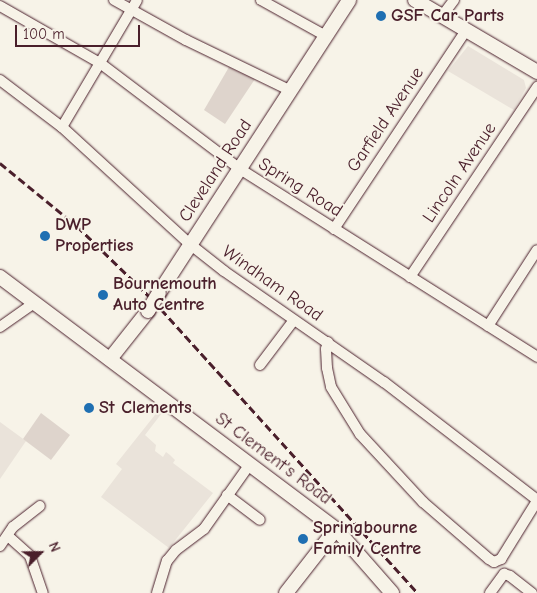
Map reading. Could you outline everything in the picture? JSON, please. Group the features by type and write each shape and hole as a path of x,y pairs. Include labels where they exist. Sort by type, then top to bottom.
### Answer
{"street":[{"path":"114,0 186,40 291,91"},
{"path":"62,127 137,0"},
{"path":"260,0 326,36"},
{"name":"Cleveland Road","path":"110,359 148,311 349,0"},
{"path":"415,0 537,72"},
{"path":"442,16 454,0"},
{"name":"Spring Road","path":"0,6 100,63 240,169 537,357"},
{"name":"Garfield Avenue","path":"334,229 466,30"},
{"name":"Windham Road","path":"0,80 62,127 191,244 224,271 384,382 537,500"},
{"name":"Lincoln Avenue","path":"410,277 537,87"},
{"path":"488,326 537,250"},
{"name":"St Clement's Road","path":"0,277 336,529 392,593"},
{"path":"0,327 34,303"},
{"path":"260,366 294,320"},
{"path":"328,342 326,349 327,368 331,387 360,434 423,502 489,560 498,562 537,500"},
{"path":"157,593 167,561 176,550 204,529 250,464"},
{"path":"227,495 260,520"},
{"path":"0,546 13,528 40,506"},
{"path":"289,592 336,529"},
{"path":"8,536 30,556 43,593"},
{"path":"490,593 504,574 510,576 532,593"}],"shaded area":[{"path":"468,46 524,80 526,88 514,110 448,71"},
{"path":"229,67 255,79 225,124 204,110"},
{"path":"162,406 165,409 145,435 156,445 155,451 163,457 166,452 175,460 173,463 213,493 169,548 101,497 122,469 116,464"},
{"path":"41,413 70,435 51,460 23,439"},
{"path":"0,422 26,441 0,479"}],"railway":[{"path":"0,163 77,226 153,300 418,593"}],"place":[{"name":"GSF Car Parts","path":"381,16"},
{"name":"DWP Properties","path":"45,236"},
{"name":"Bournemouth Auto Centre","path":"103,295"},
{"name":"St Clements","path":"89,408"},
{"name":"Springbourne Family Centre","path":"303,539"}]}
